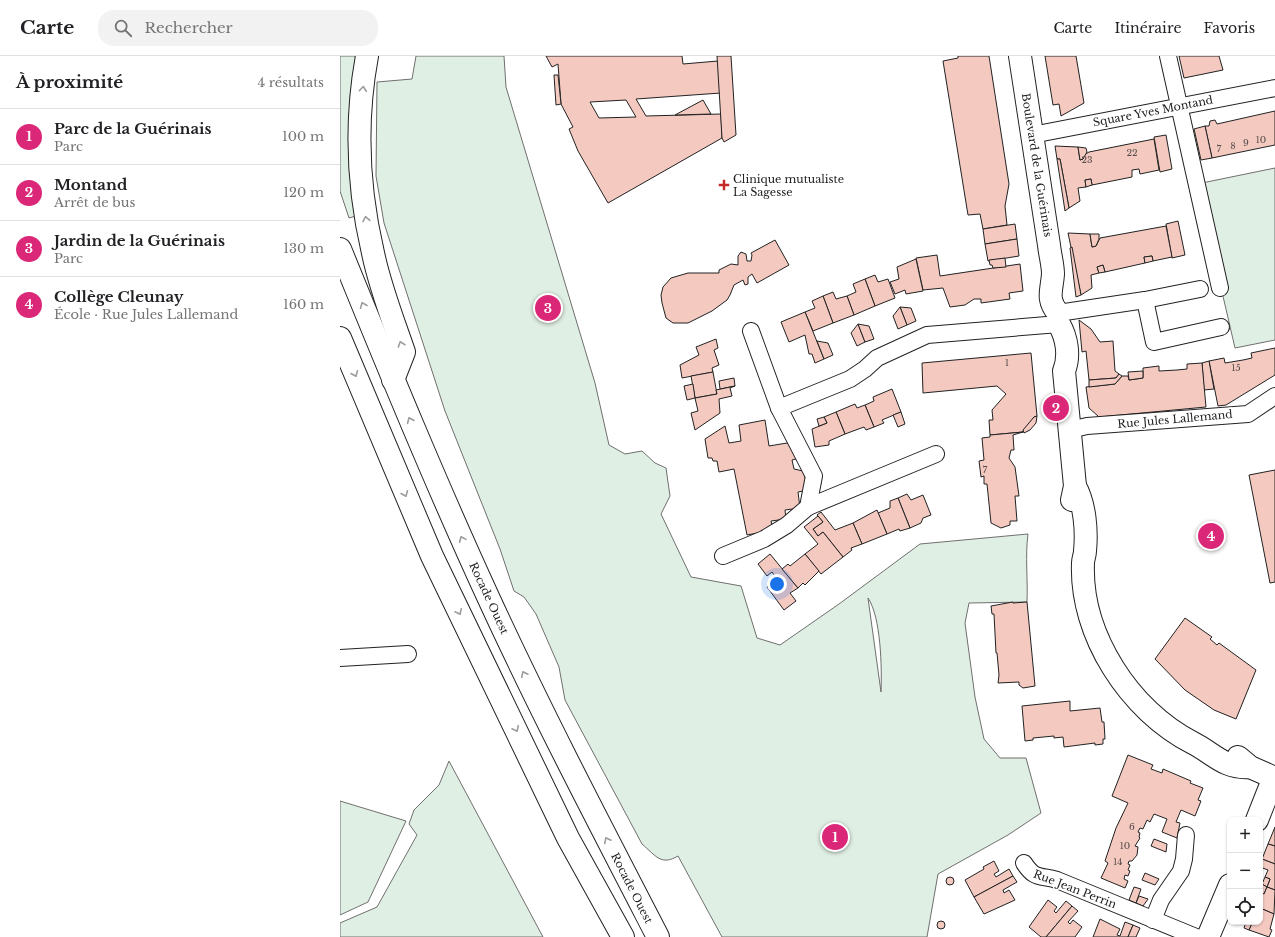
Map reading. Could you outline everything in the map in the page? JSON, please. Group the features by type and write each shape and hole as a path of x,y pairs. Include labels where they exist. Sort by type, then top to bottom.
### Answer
{"main road":[{"path":"367,56 359,135 365,212 373,254 385,297 404,352 393,380"},
{"name":"Boulevard de la Guérinais","path":"1020,56 1053,275 1050,288 1051,302 1058,319"},
{"name":"Rocade Ouest","path":"340,249 435,480 525,675 658,937"},
{"path":"1058,319 1055,341 1058,359 1064,371 1070,430 1075,486 1072,502 1075,545 1082,562 1087,604 1096,633 1111,665 1132,694 1154,717 1181,737 1206,749 1214,758 1237,767 1250,766 1275,778 1258,817"},
{"path":"340,338 432,556 568,838 623,937"},
{"path":"1208,937 1228,889"}],"street":[{"path":"1168,56 1220,288"},
{"name":"Square Yves Montand","path":"1032,135 1180,105 1275,88"},
{"path":"778,408 850,379 865,369 877,358 927,336 1058,319 1200,289"},
{"path":"1145,300 1154,342 1221,327"},
{"path":"751,331 778,408 814,476 808,507"},
{"name":"Rue Jules Lallemand","path":"1070,430 1087,426 1248,414 1275,396"},
{"path":"723,556 770,536 787,525 808,507 936,454"},
{"path":"340,658 408,654"},
{"path":"1153,920 1161,900 1180,871 1184,859 1186,836"},
{"name":"Rue Jean Perrin","path":"1024,863 1030,873 1036,876 1057,880 1196,937"}],"green space":[{"path":"340,56 363,56 359,215 349,218 340,191"},
{"path":"416,56 504,56 506,87 595,383 609,445 625,454 642,451 655,463 666,468 670,496 661,514 691,577 741,586 757,638 780,645 839,604 920,544 1028,534 1027,602 969,603 965,623 975,697 984,739 1000,758 1026,758 1041,813 1008,835 938,874 927,937 722,937 678,856 672,859 663,860 655,856 642,844 565,700 559,667 536,614 524,597 514,591 500,549 445,411 384,223 376,176 377,82 412,79","holes":["868,598 876,617 880,643 881,692"]},
{"path":"1275,168 1275,340 1235,348 1197,184"},
{"path":"449,761 543,937 340,937 340,923 377,907 417,835 409,824 414,810 439,785"},
{"path":"340,801 406,821 368,902 340,915"}],"building":[{"path":"546,56 682,56 683,64 718,61 721,93 636,99 646,116 721,114 722,138 608,203 578,151 569,129 573,127 561,104 558,64 552,67","holes":["626,100 636,117 599,118 590,102"]},
{"path":"717,56 731,56 736,135 724,142 722,138"},
{"path":"958,56 989,56 1009,184 1005,206 1007,225 983,229 980,214 968,215 943,61 958,58"},
{"path":"1045,56 1076,56 1084,103 1061,116 1059,104 1053,105"},
{"path":"1179,56 1219,56 1223,70 1184,78"},
{"path":"554,75 558,75 561,104 556,105"},
{"path":"703,100 711,114 675,115"},
{"path":"1275,111 1275,145 1212,158 1205,126 1209,126 1210,121 1215,120 1217,124"},
{"path":"1205,126 1212,158 1201,160 1194,129"},
{"path":"1166,135 1172,169 1160,172 1154,137"},
{"path":"1154,139 1159,170 1140,174 1139,169 1132,170 1132,177 1092,185 1091,179 1085,180 1086,187 1078,188 1080,201 1069,208 1060,159 1057,159 1055,146 1078,147 1080,160 1083,159 1084,155 1089,152"},
{"path":"1078,147 1086,148 1087,152 1083,159 1080,160"},
{"path":"1057,159 1060,159 1069,208 1065,211"},
{"path":"1091,179 1092,185 1086,187 1085,180"},
{"path":"1178,221 1185,255 1172,258 1166,224"},
{"path":"1015,224 1017,239 985,244 983,229"},
{"path":"1166,226 1172,257 1153,261 1152,256 1144,257 1145,263 1105,272 1103,265 1097,267 1099,273 1091,275 1092,288 1081,295 1068,233 1090,234 1092,247 1096,246 1100,238"},
{"path":"1090,234 1099,234 1099,239 1096,246 1092,247"},
{"path":"1017,239 1019,256 988,261 985,244"},
{"path":"775,240 789,265 757,283 752,274 748,277 748,284 745,285 743,280 734,285 727,300 712,311 688,323 673,323 666,318 661,295 663,287 671,278 688,273 719,273 719,270 731,264 738,265 738,256 741,252 746,254 747,261 751,261 751,253"},
{"path":"1072,247 1081,295 1076,297 1070,248"},
{"path":"937,255 940,276 1020,264 1023,291 1009,293 1010,299 981,303 981,299 974,299 965,305 950,307 943,288 923,290 916,258"},
{"path":"1152,256 1153,261 1145,263 1144,257"},
{"path":"1005,258 1006,267 993,268 992,265 990,265 989,260"},
{"path":"916,259 923,291 906,294 905,290 895,294 890,282 899,279 897,267"},
{"path":"1103,265 1105,272 1099,273 1097,267"},
{"path":"875,275 878,282 888,279 895,298 875,306 865,279"},
{"path":"865,279 875,306 854,315 847,296 856,292 853,284"},
{"path":"833,292 836,299 847,296 854,315 833,323 823,296"},
{"path":"823,296 833,323 813,331 805,312 815,308 812,301"},
{"path":"900,307 911,308 916,321 907,325"},
{"path":"900,307 907,325 898,329 893,316"},
{"path":"805,312 824,359 815,363 812,354 809,354 805,335 789,342 781,322"},
{"path":"1079,320 1091,329 1100,342 1113,341 1115,371 1119,374 1116,378 1089,380 1086,351 1082,352"},
{"path":"858,324 865,342 857,346 851,333"},
{"path":"858,324 869,326 874,339 865,342"},
{"path":"716,339 718,348 714,350 719,365 712,368 713,372 682,378 680,365 699,355 696,347"},
{"path":"817,341 828,343 833,355 824,359"},
{"path":"1275,348 1275,375 1226,405 1218,406 1209,361 1224,358 1225,363 1243,360 1252,358 1251,353"},
{"path":"1031,353 1037,416 1034,417 1023,432 990,435 989,420 993,420 992,410 1006,394 997,386 923,393 922,363"},
{"path":"1209,361 1214,389 1204,390 1202,363"},
{"path":"1202,363 1206,407 1099,417 1089,408 1086,387 1115,384 1122,376 1128,376 1129,380 1143,378 1143,368 1159,366 1159,371 1177,370 1187,369 1187,364"},
{"path":"1143,371 1143,378 1129,380 1128,372"},
{"path":"713,372 717,394 695,398 691,376"},
{"path":"1119,374 1122,376 1115,384 1089,387 1089,380 1116,378"},
{"path":"734,378 735,386 720,389 719,381"},
{"path":"693,384 695,398 687,400 684,386"},
{"path":"735,386 730,388 732,396 719,399 720,413 695,430 691,413 698,411 695,398 717,394 716,390"},
{"path":"892,389 901,412 882,420 884,423 874,427 865,405 874,401 873,397"},
{"path":"855,404 857,408 865,405 874,427 866,430 864,427 845,434 836,412"},
{"path":"836,412 845,434 829,441 829,445 815,447 812,429 827,423 824,417"},
{"path":"901,412 905,424 898,427 893,415"},
{"path":"1037,416 1036,423 1030,430 1024,433 1023,430 1034,417"},
{"path":"824,417 827,423 819,426 817,419"},
{"path":"765,420 769,446 793,442 796,459 792,460 794,469 803,471 809,490 798,492 800,508 785,510 786,519 771,521 773,530 747,535 734,469 719,472 717,461 713,461 712,458 708,458 705,439 725,426 729,443 741,441 739,425"},
{"path":"1023,432 1013,435 1014,450 1011,450 1009,458 1015,467 1019,496 1015,496 1017,521 1010,521 1010,525 1001,528 991,523 987,484 984,484 984,476 981,477 979,461 984,460 982,438 990,437 990,435"},
{"path":"1275,470 1275,582 1270,583 1249,475"},
{"path":"907,494 911,500 923,495 931,515 923,518 921,523 910,528 898,498"},
{"path":"898,498 910,528 900,531 899,529 887,534 878,513 890,508 890,501"},
{"path":"877,510 887,534 862,544 853,523"},
{"path":"821,512 835,530 853,523 862,544 851,548 852,550 843,557 823,532 818,536 813,529 823,522 817,515"},
{"path":"818,516 823,522 813,529 818,536 823,532 843,557 821,574 805,554 818,544 804,527"},
{"path":"770,554 798,588 790,593 796,601 784,610 767,587 777,579 772,572 767,576 758,564"},
{"path":"805,554 819,571 805,585 803,583 798,588 782,569 788,564 790,566"},
{"path":"1013,602 1027,602 1035,686 1023,688 1019,685 1019,682 998,683 999,675 994,614 992,614 991,606"},
{"path":"1185,618 1212,637 1210,639 1217,645 1219,643 1256,670 1236,719 1214,710 1185,690 1155,659"},
{"path":"1070,701 1070,711 1100,708 1102,722 1104,722 1105,739 1103,739 1103,744 1095,745 1095,743 1064,747 1063,737 1054,738 1054,736 1033,738 1033,740 1025,741 1022,706"},
{"path":"1128,755 1153,765 1151,769 1162,773 1163,769 1203,788 1198,800 1201,801 1195,816 1181,810 1176,822 1180,823 1177,838 1162,832 1167,819 1154,814 1150,822 1147,820 1143,829 1140,828 1138,832 1140,833 1140,838 1135,846 1138,847 1137,855 1132,861 1129,861 1128,864 1130,865 1128,870 1130,871 1128,876 1125,875 1124,879 1128,881 1125,888 1101,878 1108,863 1105,861 1116,828 1128,803 1112,796"},
{"path":"1275,827 1275,846 1268,844"},
{"path":"1154,839 1167,844 1166,852 1151,846"},
{"path":"1268,844 1275,846 1275,864 1263,859"},
{"path":"1263,859 1275,864 1275,890 1267,887 1270,879 1265,877 1268,870 1263,868"},
{"path":"994,861 999,871 994,874 996,877 1009,869 1013,876 974,897 965,880 984,869 983,867"},
{"path":"1145,873 1159,879 1155,885 1142,880"},
{"path":"1013,876 1017,882 1003,890 1004,893 1009,890 1015,900 984,914 974,897"},
{"path":"948,877 952,877 954,881 952,885 948,885 946,883 946,879"},
{"path":"1265,877 1270,879 1267,887 1263,885"},
{"path":"1263,885 1267,887 1263,894"},
{"path":"1134,887 1141,889 1136,903 1129,900"},
{"path":"1267,887 1275,890 1274,914 1263,909 1264,894"},
{"path":"1139,896 1148,899 1143,906 1136,903"},
{"path":"1048,900 1057,907 1054,911 1056,913 1066,901 1072,906 1046,937 1041,937 1029,927"},
{"path":"1072,906 1078,911 1068,922 1070,924 1073,920 1082,927 1075,937 1046,937"},
{"path":"1263,909 1274,914 1270,929 1272,930 1269,937 1249,930 1251,925 1263,925"},
{"path":"1100,919 1120,929 1117,935 1120,936 1125,922 1133,925 1128,937 1093,937"},
{"path":"941,921 944,922 944,928 941,929 938,928 937,925 938,922"},
{"path":"1133,925 1140,928 1136,937 1128,937"},
{"path":"1245,925 1251,925 1249,930 1244,928"}],"place":[{"name":"Clinique mutualiste La Sagesse","path":"724,185"},
{"name":"Jardin de la Guérinais","path":"548,308"},
{"name":"Montand","path":"1056,408"},
{"name":"Collège Cleunay","path":"1211,536"},
{"name":"Parc de la Guérinais","path":"835,837"}]}
